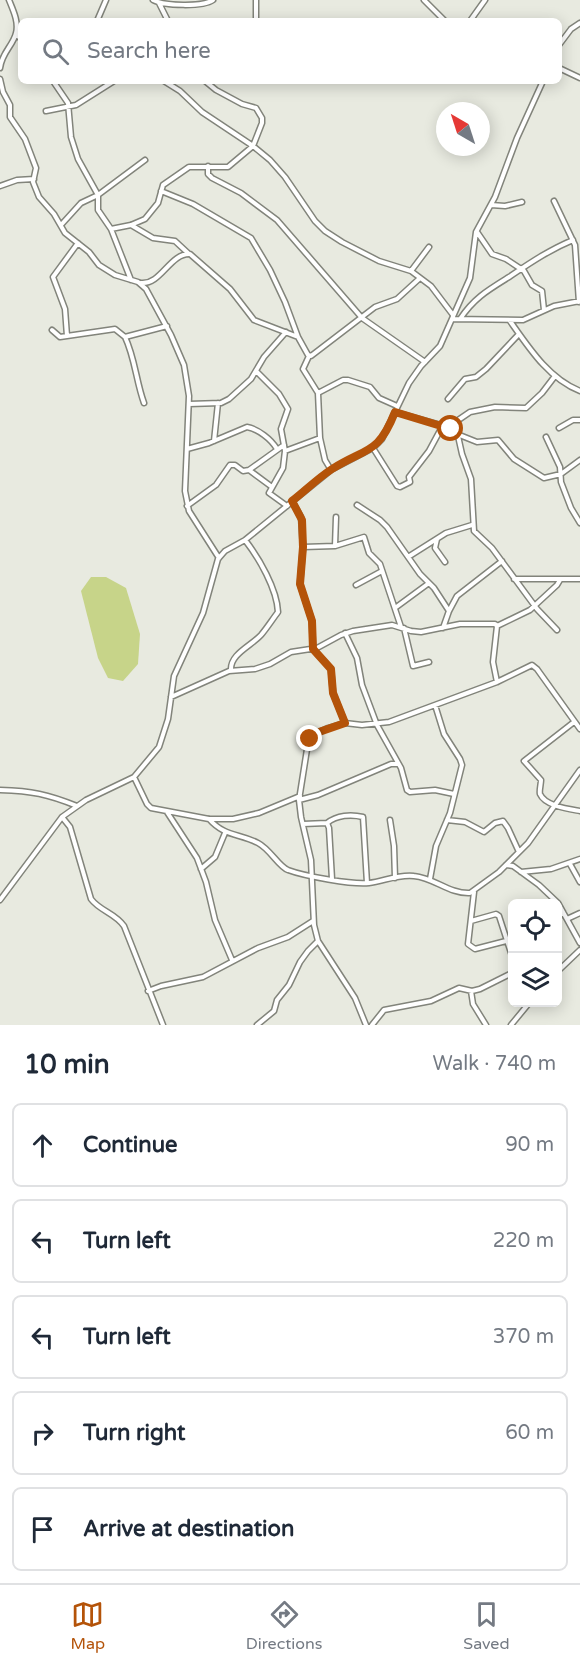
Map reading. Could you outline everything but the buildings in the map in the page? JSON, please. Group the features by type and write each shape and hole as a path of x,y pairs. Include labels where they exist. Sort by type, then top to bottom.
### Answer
{"street":[{"path":"0,68 3,54 16,34 17,21 9,0"},
{"path":"97,18 106,0"},
{"path":"153,0 167,5 203,5 213,0"},
{"path":"256,0 256,18"},
{"path":"424,0 442,18"},
{"path":"472,18 485,0"},
{"path":"159,3 166,18"},
{"path":"562,41 571,29 580,23"},
{"path":"562,69 578,77 580,73"},
{"path":"0,78 3,92 10,105 10,117 25,139 36,168 37,173 34,179 39,197 65,233 115,275 138,282 148,282"},
{"path":"55,84 69,108 71,137 78,159 98,195 98,210 111,228 131,280"},
{"path":"46,111 69,108 84,102 110,84"},
{"path":"169,84 180,91 202,112 253,146 277,166 315,221 326,231 379,261 411,271 431,286 452,317 509,321 527,319 554,306 580,301 573,240 554,201"},
{"path":"111,228 130,225 145,219 158,203 164,184 189,167 229,167 253,146 263,121 260,112 209,84"},
{"path":"0,900 62,817 77,806 134,777 155,753 163,739 168,719 174,676 203,613 215,565 219,558 225,551 245,540 331,470 373,448 382,439 414,376 438,350 470,278 476,232 491,205 517,138 542,84"},
{"path":"61,225 81,203 98,195 145,160"},
{"path":"208,166 208,174 212,178 241,193 277,220 362,318 425,362"},
{"path":"0,186 17,180 34,179"},
{"path":"161,191 193,204 251,238 285,302 298,338 309,356"},
{"path":"491,205 505,206 522,202"},
{"path":"130,225 153,238 176,242 230,289 254,320 298,338"},
{"path":"476,232 493,255 506,259 520,268 527,274 532,285 542,291 544,310"},
{"path":"460,319 471,303 520,268 573,240"},
{"path":"67,336 65,309 52,277 78,243"},
{"path":"411,271 429,247"},
{"path":"146,289 148,282 180,256 190,254"},
{"path":"331,470 325,460 320,438 318,393 303,369 309,356 320,351 382,303 397,299 420,278"},
{"path":"138,282 146,289 167,326 184,365 189,404 185,491 187,506 219,558"},
{"path":"509,321 545,367 565,384 580,391"},
{"path":"125,337 167,326"},
{"path":"52,330 58,336 67,336 115,329 125,337 144,403"},
{"path":"189,404 218,403 232,397 248,383 264,357 286,332"},
{"path":"448,399 465,379 476,377 486,369 519,334"},
{"path":"256,371 279,394 288,408 281,429 285,451 283,468 269,494 287,506"},
{"path":"373,448 397,486 400,487 410,482 409,477 446,426 470,412 495,407 526,408 555,376"},
{"path":"318,393 343,380 348,380 370,387 382,401 397,406"},
{"path":"214,441 218,403"},
{"path":"395,412 446,426 477,442 498,440 514,459 538,476 546,478 561,474 580,460"},
{"path":"559,428 573,420 580,420"},
{"path":"187,449 248,427 267,438 277,449"},
{"path":"456,433 471,479 472,525 475,533 492,548 535,606 557,630"},
{"path":"546,437 561,474 561,482 571,508 580,524"},
{"path":"285,451 320,438"},
{"path":"187,506 214,487 230,465 235,465 243,471 249,470 284,445"},
{"path":"249,470 272,487"},
{"path":"292,501 301,517 303,547 300,584 312,621 313,649 331,669 333,693 345,723"},
{"path":"357,505 382,522 449,611"},
{"path":"334,546 336,517"},
{"path":"408,557 450,531 472,525"},
{"path":"303,547 334,546 348,543 362,536 368,552 379,561 413,666 429,662"},
{"path":"437,539 435,548 445,562"},
{"path":"231,670 231,664 235,658 260,635 278,612 275,597 262,565 245,540"},
{"path":"443,628 449,611 460,593 502,561"},
{"path":"356,585 382,571"},
{"path":"514,579 580,579"},
{"path":"497,626 535,606 560,580"},
{"path":"394,608 429,583"},
{"path":"171,697 231,670 257,668 270,664 291,652 327,645 345,633 382,626 421,632 481,622 497,626"},
{"path":"497,626 493,662 497,682"},
{"path":"345,633 357,658 362,685 377,725 398,764 408,792 435,790 454,794"},
{"path":"366,1025 355,998 338,968 318,941 313,921 311,860 300,798 306,750 310,739 319,732 345,723 377,725 497,682 532,665 580,729"},
{"path":"430,879 436,846 447,820 462,762 444,734 435,705"},
{"path":"574,722 524,761 541,781 541,795 556,805 580,811"},
{"path":"134,777 147,804 152,808 210,819 233,819 300,798 318,795 391,764 398,764"},
{"path":"210,819 225,833 257,843 271,853 285,868 312,876 352,883 367,883 410,875 430,879 454,891 474,892 519,852 580,770"},
{"path":"0,789 49,794 77,806"},
{"path":"166,811 194,853 206,882 215,920 232,960"},
{"path":"62,817 70,827 91,899 96,905 120,920 163,1025"},
{"path":"303,824 327,824 337,817 363,817 367,883"},
{"path":"390,820 395,878"},
{"path":"447,820 465,822 484,832 495,823 504,822 519,852"},
{"path":"327,824 332,879"},
{"path":"201,869 215,857 225,833"},
{"path":"521,872 551,869 580,860"},
{"path":"570,864 580,882"},
{"path":"505,865 513,866 554,899 580,943"},
{"path":"474,892 468,943 473,949 506,940"},
{"path":"567,919 580,913"},
{"path":"471,921 498,915 512,953"},
{"path":"148,991 160,986 203,977 232,960 288,937 313,921"},
{"path":"257,1025 274,1011 277,1000 290,983 300,962 318,941"},
{"path":"562,967 580,950"},
{"path":"372,1025 384,1010 431,1001 459,988 471,991 480,989 508,975"},
{"path":"471,991 473,1004 486,1025"},
{"path":"511,1025 526,1007"}],"green space":[{"path":"91,577 106,577 126,588 140,634 138,664 123,681 108,678 98,658 81,591"}],"route":[{"path":"310,739 319,732 345,723 333,693 331,669 313,649 312,621 300,584 303,547 302,520 292,501 344,461 378,444 390,426 395,412 451,429"}]}
